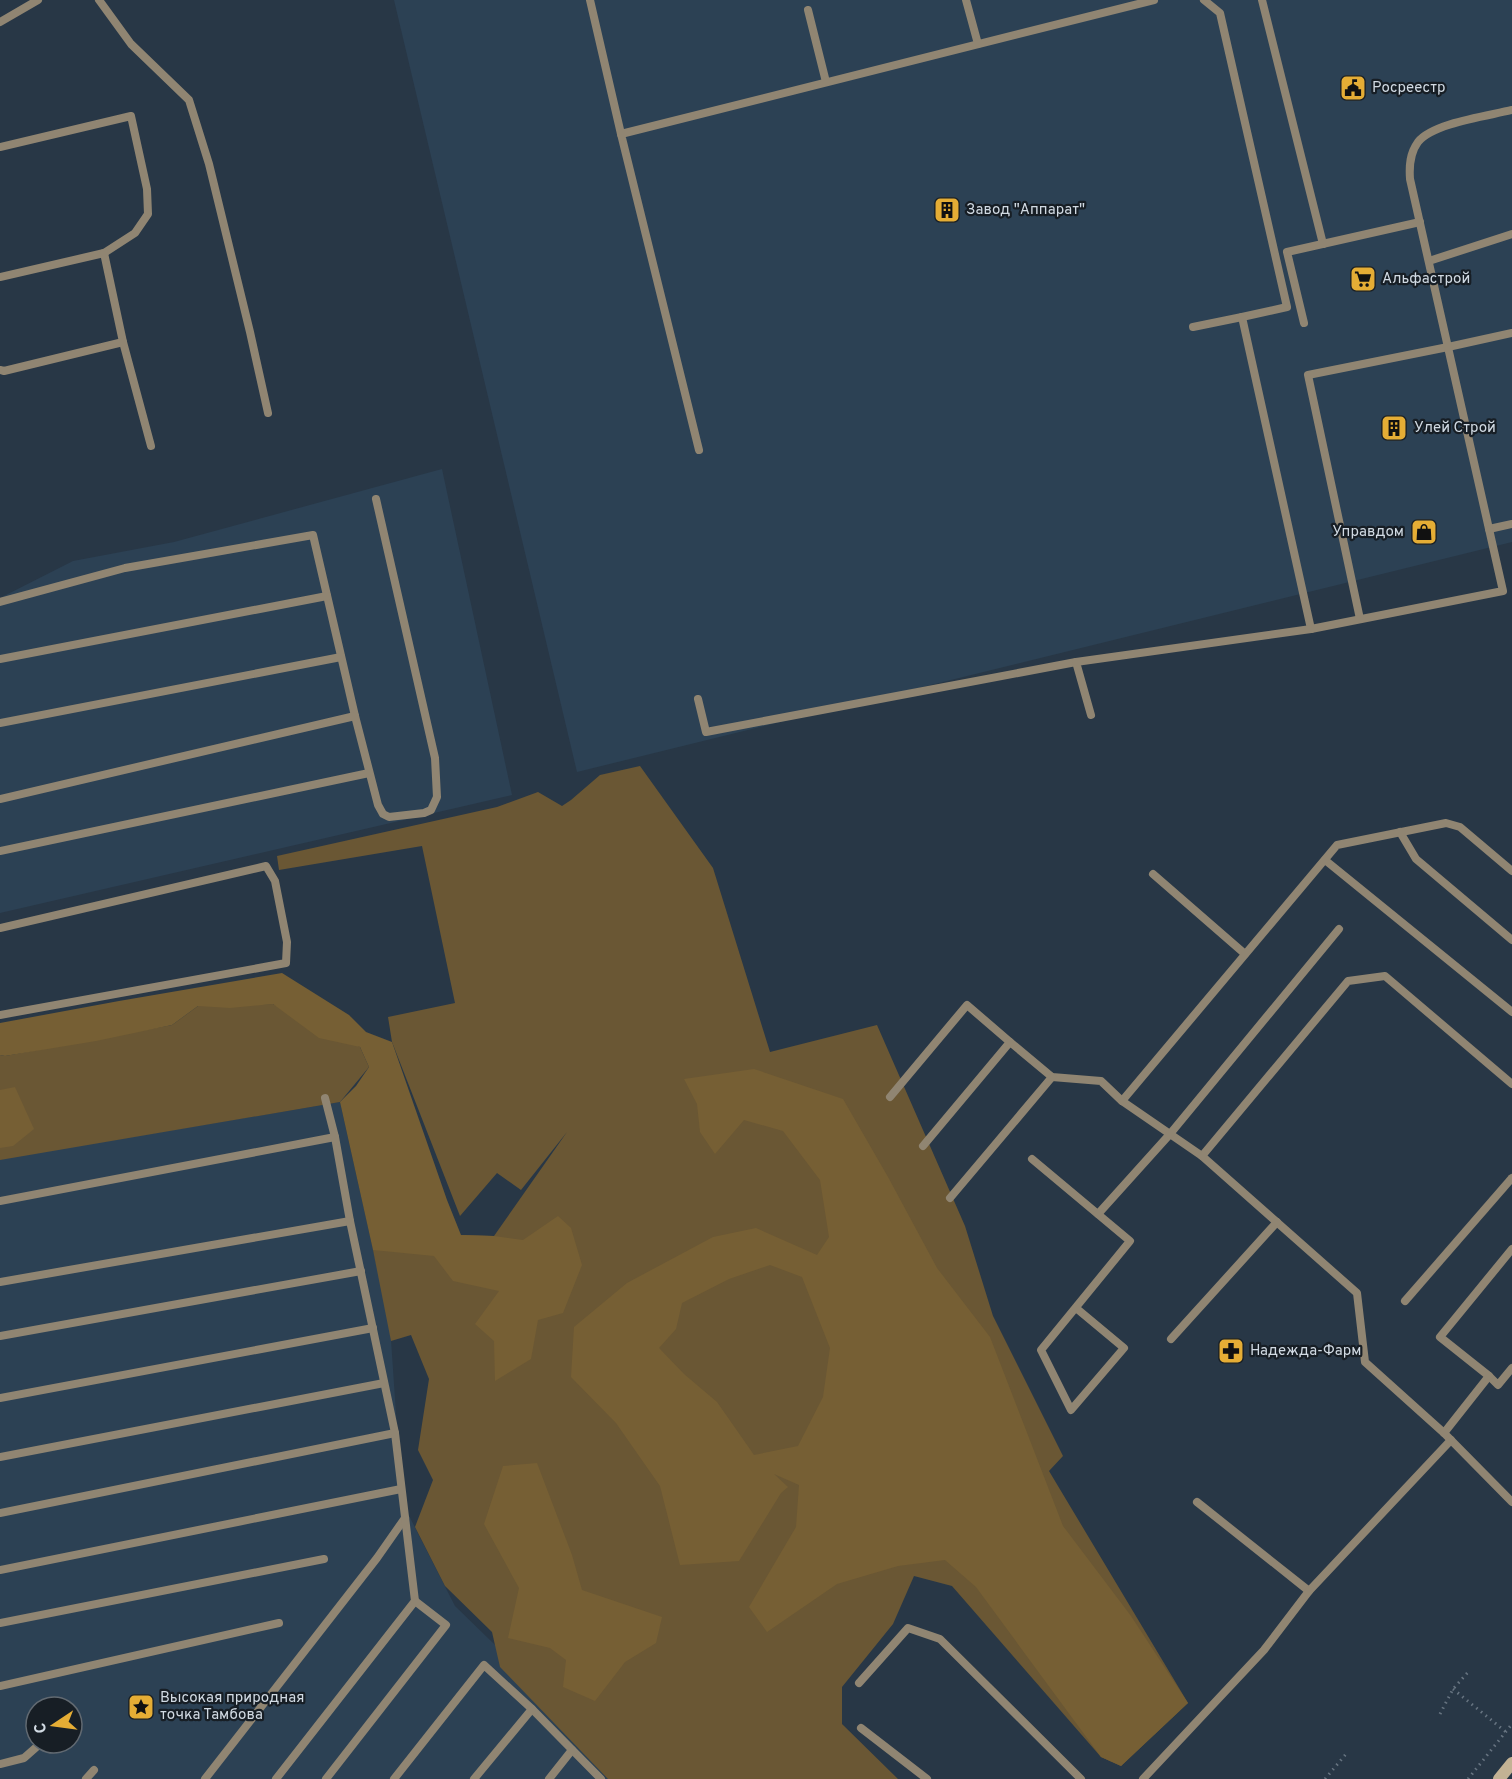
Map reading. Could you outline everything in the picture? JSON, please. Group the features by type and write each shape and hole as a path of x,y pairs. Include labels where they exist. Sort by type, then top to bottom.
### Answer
{"main road":[{"path":"1499,1779 1512,1763"}],"lane":[{"path":"0,22 38,0"},
{"path":"99,0 131,44 189,100 212,175 268,413"},
{"path":"590,0 699,450"},
{"path":"966,0 978,44"},
{"path":"621,134 1153,0"},
{"path":"1193,327 1287,306 1220,13 1204,0"},
{"path":"1262,0 1323,244"},
{"path":"808,10 826,82"},
{"path":"698,699 706,732 1076,662 1311,628 1503,591 1410,178 1409,164 1418,142 1435,129 1512,110"},
{"path":"0,147 131,116 147,189 148,214 135,233 104,253 0,277"},
{"path":"1304,322 1287,252 1420,222"},
{"path":"1429,261 1512,234"},
{"path":"104,253 123,342 151,446"},
{"path":"1242,317 1311,628"},
{"path":"1360,619 1308,375 1512,333"},
{"path":"0,370 4,371 123,342"},
{"path":"0,602 124,568 313,535 378,805 383,814 389,817 424,813 431,810 437,797 435,758 376,499"},
{"path":"1489,530 1512,524"},
{"path":"0,659 327,597"},
{"path":"0,723 341,657"},
{"path":"1076,662 1091,715"},
{"path":"0,799 355,716"},
{"path":"0,851 369,773"},
{"path":"1122,1101 1338,845 1446,823 1460,827 1512,871"},
{"path":"1400,832 1416,859 1512,940"},
{"path":"1325,860 1512,1012"},
{"path":"0,928 266,866 275,881 287,942 286,963 0,1015"},
{"path":"1153,874 1245,954"},
{"path":"1098,1214 1170,1134 1339,929"},
{"path":"1202,1156 1348,981 1385,976 1512,1084"},
{"path":"890,1097 967,1005 1052,1077 1101,1081 1122,1101 1202,1156 1357,1293 1365,1362 1447,1437 1512,1501"},
{"path":"922,1146 1010,1042"},
{"path":"950,1198 1052,1077"},
{"path":"276,1779 415,1601 394,1433 335,1137 325,1098"},
{"path":"0,1201 335,1137"},
{"path":"1032,1159 1130,1241 1041,1350 1071,1410 1124,1348 1076,1308"},
{"path":"1405,1301 1512,1178"},
{"path":"0,1282 350,1221"},
{"path":"1171,1339 1277,1222"},
{"path":"1512,1249 1440,1337 1498,1385 1512,1368"},
{"path":"0,1336 361,1271"},
{"path":"0,1398 373,1328"},
{"path":"1143,1779 1264,1650 1309,1591 1447,1437 1489,1376"},
{"path":"0,1457 384,1383"},
{"path":"0,1513 394,1433"},
{"path":"0,1570 401,1489"},
{"path":"1197,1502 1309,1591"},
{"path":"205,1779 377,1558 405,1518"},
{"path":"0,1623 324,1559"},
{"path":"326,1779 446,1625 415,1601"},
{"path":"0,1686 279,1623"},
{"path":"859,1683 908,1629 940,1639 1081,1779"},
{"path":"394,1779 484,1665 532,1709 601,1779"},
{"path":"474,1779 532,1709"},
{"path":"861,1728 927,1779"},
{"path":"549,1779 572,1750"},
{"path":"0,1764 27,1755"},
{"path":"86,1779 94,1770"}],"path":[{"path":"1440,1714 1453,1689 1470,1670"},
{"path":"1453,1689 1506,1732"},
{"path":"1468,1779 1512,1724"},
{"path":"1325,1779 1346,1754"}],"shaded area":[{"path":"394,0 1512,0 1512,542 577,772"},
{"path":"442,469 512,795 0,913 0,598 73,561 174,542"},
{"path":"640,766 713,868 770,1052 877,1025 965,1226 993,1316 1063,1456 1049,1471 1188,1703 1121,1766 1101,1757 952,1586 914,1576 893,1624 842,1687 842,1724 898,1779 608,1779 500,1667 492,1632 445,1586 415,1527 433,1480 418,1450 429,1379 411,1335 391,1341 373,1250 461,1235 494,1236 567,1132 521,1190 497,1173 460,1216 392,1042 388,1017 455,1003 422,846 279,870 277,856 497,807 538,792 562,806 600,775"},
{"path":"282,973 349,1015 366,1032 392,1042 461,1235 523,1240 558,1216 571,1228 582,1265 563,1313 538,1320 531,1359 495,1381 494,1341 475,1324 499,1291 453,1281 434,1256 373,1250 340,1102 356,1086 369,1067 360,1047 319,1038 273,1004 230,1008 198,1006 172,1025 96,1041 0,1055 0,1023"},
{"path":"273,1004 360,1047 369,1067 340,1102 0,1160 0,1055 5,1056 172,1025 198,1006"},
{"path":"754,1069 843,1099 937,1268 990,1337 1063,1526 1131,1616 1188,1703 1121,1766 1101,1757 976,1587 945,1560 898,1566 837,1584 767,1632 749,1607 796,1527 799,1485 774,1474 788,1487 781,1493 739,1561 680,1565 660,1486 616,1423 571,1377 574,1327 627,1283 713,1237 756,1228 817,1255 829,1237 820,1180 783,1131 744,1120 715,1154 700,1132 697,1104 684,1079","holes":["770,1265 802,1277 830,1348 823,1397 798,1446 754,1455 717,1402 684,1374 659,1348 676,1329 682,1303 729,1279"]},
{"path":"15,1087 34,1129 13,1146 0,1148 0,1090"},
{"path":"340,1102 390,1325 402,1502 455,1606 633,1779 0,1779 0,1159"},
{"path":"537,1463 572,1555 582,1590 662,1617 656,1643 625,1662 595,1701 563,1687 566,1660 550,1648 508,1638 519,1588 484,1524 503,1466"}],"place":[{"name":"Росреестр","path":"1353,88"},
{"name":"Завод \"Аппарат\"","path":"947,210"},
{"name":"Альфастрой","path":"1363,279"},
{"name":"Улей Строй","path":"1394,428"},
{"name":"Управдом","path":"1424,532"},
{"name":"Надежда-Фарм","path":"1231,1351"},
{"name":"Высокая природная точка Тамбова","path":"141,1707"}]}
